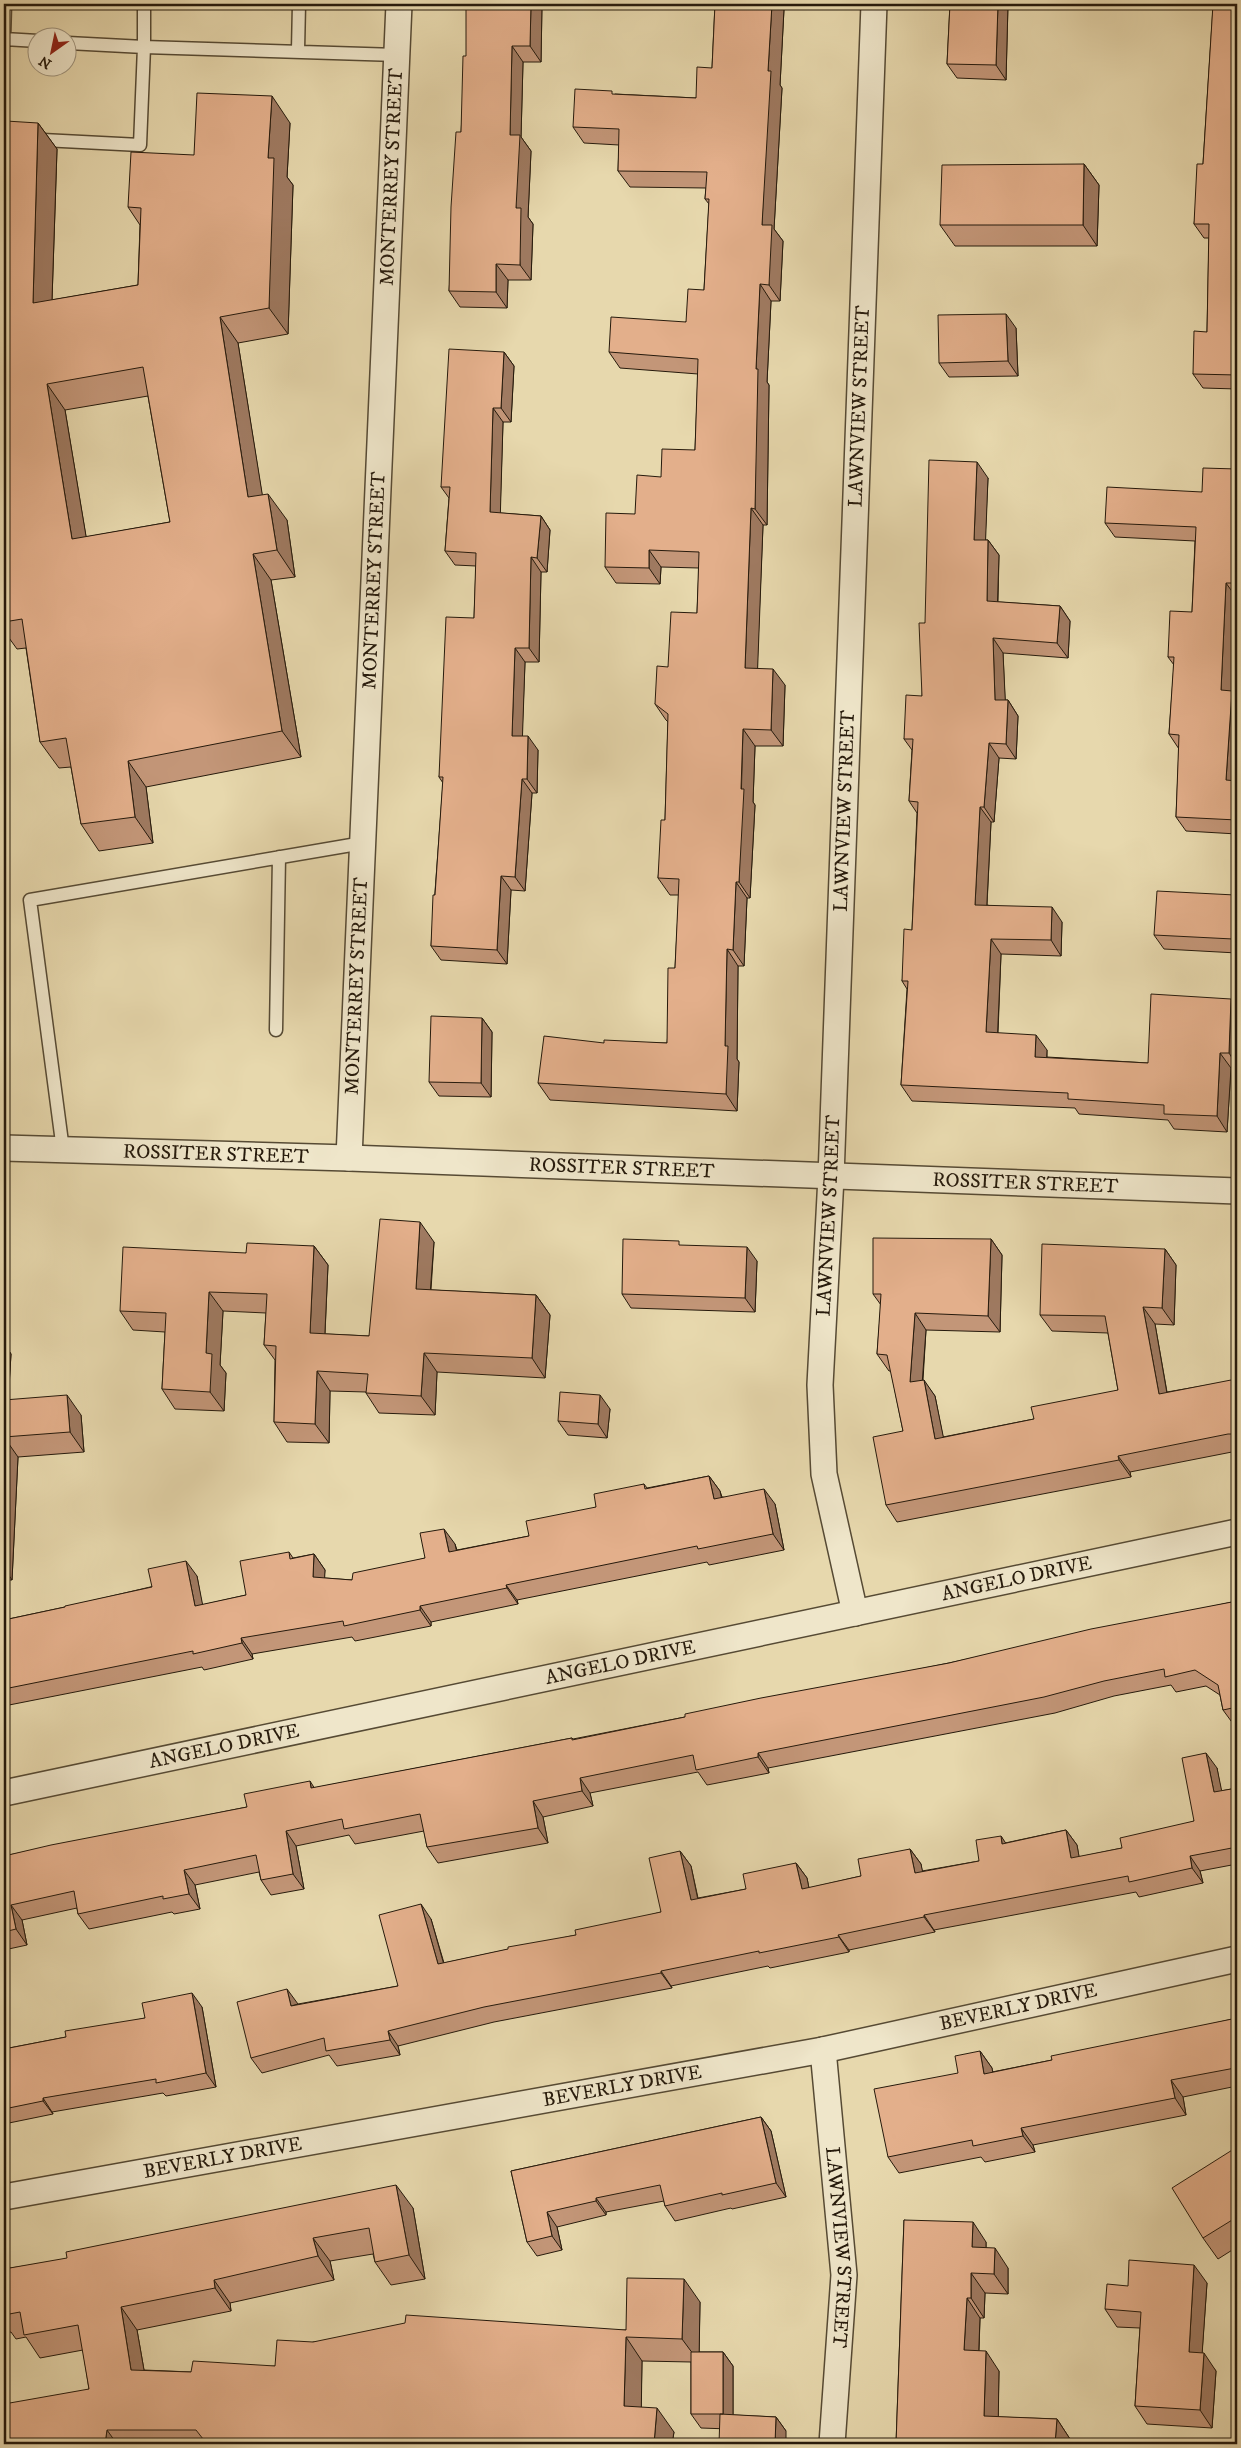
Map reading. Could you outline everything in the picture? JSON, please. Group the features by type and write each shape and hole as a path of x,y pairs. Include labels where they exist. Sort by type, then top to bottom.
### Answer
{"street":[{"name":"MONTERREY STREET","path":"349,1158 399,4"},
{"name":"LAWNVIEW STREET","path":"855,1613 824,1474 820,1385 831,1177 874,4"},
{"name":"ROSSITER STREET","path":"4,1148 349,1158 1237,1191"},
{"name":"ANGELO DRIVE","path":"4,1793 1237,1532"},
{"name":"BEVERLY DRIVE","path":"4,2197 823,2050 1237,1959"},
{"name":"LAWNVIEW STREET","path":"823,2050 844,2275 832,2444"}],"lane":[{"path":"5,4 4,41 28,41"},
{"path":"4,138 140,145 144,4"},
{"path":"298,50 299,4"},
{"path":"78,43 397,55"},
{"path":"63,1150 30,900 363,843"},
{"path":"276,1030 279,857"}],"building":[{"path":"466,4 531,4 530,46 512,46 510,135 520,135 516,208 521,208 520,265 496,264 496,292 449,291 451,207 456,132 461,132 463,56 466,56"},
{"path":"715,4 772,4 768,71 771,71 762,225 772,225 769,285 760,284 756,369 758,369 755,509 751,508 745,668 773,669 771,730 743,729 741,789 744,789 739,882 736,882 733,950 727,949 725,1046 728,1046 726,1094 538,1083 544,1036 604,1043 604,1040 667,1043 668,968 675,968 679,879 658,878 661,820 665,820 668,714 655,704 657,666 668,667 671,612 697,613 699,552 649,550 649,568 605,567 606,513 635,514 637,475 661,477 662,449 695,450 698,359 609,352 611,317 686,322 688,289 704,290 709,199 705,199 707,172 618,171 619,129 573,127 575,89 612,91 612,94 696,98 697,67 712,68"},
{"path":"950,4 998,4 996,65 947,64"},
{"path":"1213,4 1237,4 1237,375 1193,374 1194,331 1207,332 1209,224 1194,224 1197,164 1203,164"},
{"path":"197,93 272,96 268,158 274,158 269,308 220,317 248,497 268,494 277,550 253,554 282,731 128,761 135,817 81,824 66,738 40,742 22,619 4,622 4,147 6,121 38,123 33,303 138,285 141,208 128,207 131,152 194,155","holes":["143,367 170,522 72,539 47,384"]},
{"path":"1084,164 1083,225 940,225 942,165"},
{"path":"1006,314 1008,361 939,363 938,315"},
{"path":"449,349 504,352 501,408 493,408 490,512 541,516 537,558 531,557 529,648 515,648 512,736 528,736 527,779 522,779 515,877 501,876 497,950 431,946 433,895 435,895 443,777 439,777 446,617 474,618 476,553 445,551 450,487 441,487"},
{"path":"929,460 977,462 974,540 988,540 987,601 1060,606 1057,643 993,638 995,700 1008,700 1006,744 989,743 984,807 980,807 975,905 1052,907 1051,940 991,939 986,1032 1036,1035 1035,1057 1148,1063 1151,994 1231,999 1229,1053 1220,1053 1217,1116 1164,1114 1164,1105 1068,1099 1068,1093 901,1085 908,981 902,981 904,929 912,930 918,802 909,801 913,739 904,739 906,695 922,696 919,623 925,623"},
{"path":"1203,468 1237,469 1237,583 1226,583 1221,690 1232,691 1226,780 1237,781 1237,820 1176,817 1179,735 1169,734 1174,657 1168,657 1170,611 1192,612 1196,527 1105,523 1107,487 1202,492"},
{"path":"1157,891 1235,895 1233,939 1154,935"},
{"path":"431,1016 482,1018 481,1083 429,1082"},
{"path":"380,1219 420,1222 416,1289 536,1295 532,1358 424,1353 421,1396 366,1393 368,1374 317,1371 315,1424 274,1422 276,1346 264,1345 267,1294 209,1292 206,1353 212,1354 210,1392 162,1389 166,1313 120,1311 123,1247 246,1253 247,1243 314,1246 310,1333 369,1336"},
{"path":"873,1238 991,1239 988,1316 915,1313 910,1382 924,1380 935,1439 1034,1419 1031,1407 1118,1390 1105,1316 1040,1315 1042,1244 1165,1249 1162,1308 1143,1307 1159,1394 1237,1380 1237,1434 1228,1434 1118,1456 1119,1460 886,1505 873,1437 903,1431 887,1355 877,1354 881,1294 873,1294"},
{"path":"623,1239 679,1241 679,1245 747,1247 745,1298 622,1294"},
{"path":"560,1392 600,1395 598,1424 558,1421"},
{"path":"67,1395 70,1432 4,1437 4,1400"},
{"path":"709,1476 714,1499 764,1489 773,1534 698,1549 697,1546 506,1585 507,1588 420,1606 420,1610 344,1626 343,1621 241,1638 242,1643 193,1654 193,1651 4,1689 4,1620 152,1587 148,1569 186,1561 195,1606 246,1595 240,1561 289,1552 290,1559 314,1554 313,1577 352,1580 353,1573 425,1558 420,1533 444,1529 449,1552 529,1536 526,1521 596,1507 594,1494 644,1484 645,1489"},
{"path":"1237,1601 1237,1707 1223,1710 1218,1685 1195,1670 1165,1677 1164,1669 1104,1681 1044,1697 758,1753 758,1757 696,1770 693,1755 580,1778 582,1791 533,1801 538,1828 427,1847 420,1814 344,1829 342,1819 286,1831 293,1874 261,1880 256,1855 184,1870 189,1894 163,1899 163,1896 78,1914 74,1891 11,1905 16,1929 4,1932 4,1856 247,1807 244,1794 310,1781 311,1788 572,1738 572,1740 685,1717 685,1714 761,1698 949,1663 1091,1629"},
{"path":"1206,1753 1214,1792 1237,1788 1237,1847 1190,1856 1192,1868 1129,1882 1128,1876 924,1915 924,1917 838,1935 839,1937 759,1953 759,1951 661,1971 661,1973 484,2007 388,2031 390,2040 326,2051 324,2038 251,2058 237,2002 287,1989 291,2006 398,1986 379,1915 421,1904 438,1964 508,1949 508,1947 576,1935 575,1930 661,1912 649,1858 680,1851 691,1900 746,1889 743,1874 796,1863 802,1889 861,1876 858,1859 910,1849 915,1873 979,1861 976,1840 1001,1836 1002,1844 1066,1830 1071,1858 1122,1848 1120,1838 1194,1821 1182,1758"},
{"path":"192,1993 206,2073 156,2083 156,2079 43,2098 43,2101 4,2109 4,2049 66,2037 65,2031 145,2018 142,2003"},
{"path":"1237,2018 1237,2081 1235,2068 1171,2080 1175,2098 1021,2128 1023,2136 973,2146 972,2140 888,2157 874,2089 958,2073 955,2056 980,2051 984,2074 1052,2060 1051,2056"},
{"path":"761,2117 776,2183 665,2206 660,2185 596,2198 596,2201 547,2212 552,2236 527,2242 511,2171"},
{"path":"1237,2147 1237,2217 1203,2238 1172,2188"},
{"path":"396,2185 409,2255 375,2262 369,2228 313,2238 318,2256 214,2280 215,2288 121,2307 131,2370 191,2372 193,2361 275,2366 277,2340 313,2342 405,2323 406,2315 626,2330 627,2278 684,2279 682,2339 626,2337 624,2406 657,2408 654,2444 207,2444 196,2430 107,2430 105,2444 4,2444 4,2404 89,2389 78,2325 24,2335 20,2312 4,2315 4,2269 67,2258 66,2252"},
{"path":"904,2220 973,2222 972,2247 995,2248 994,2274 971,2273 971,2298 967,2298 964,2350 986,2351 984,2416 1057,2419 1055,2444 896,2444"},
{"path":"1129,2260 1194,2265 1189,2352 1204,2353 1200,2410 1135,2406 1141,2312 1105,2309 1107,2284 1128,2286"},
{"path":"691,2352 723,2352 723,2414 691,2414"},
{"path":"720,2414 776,2417 775,2444 719,2444"}]}
